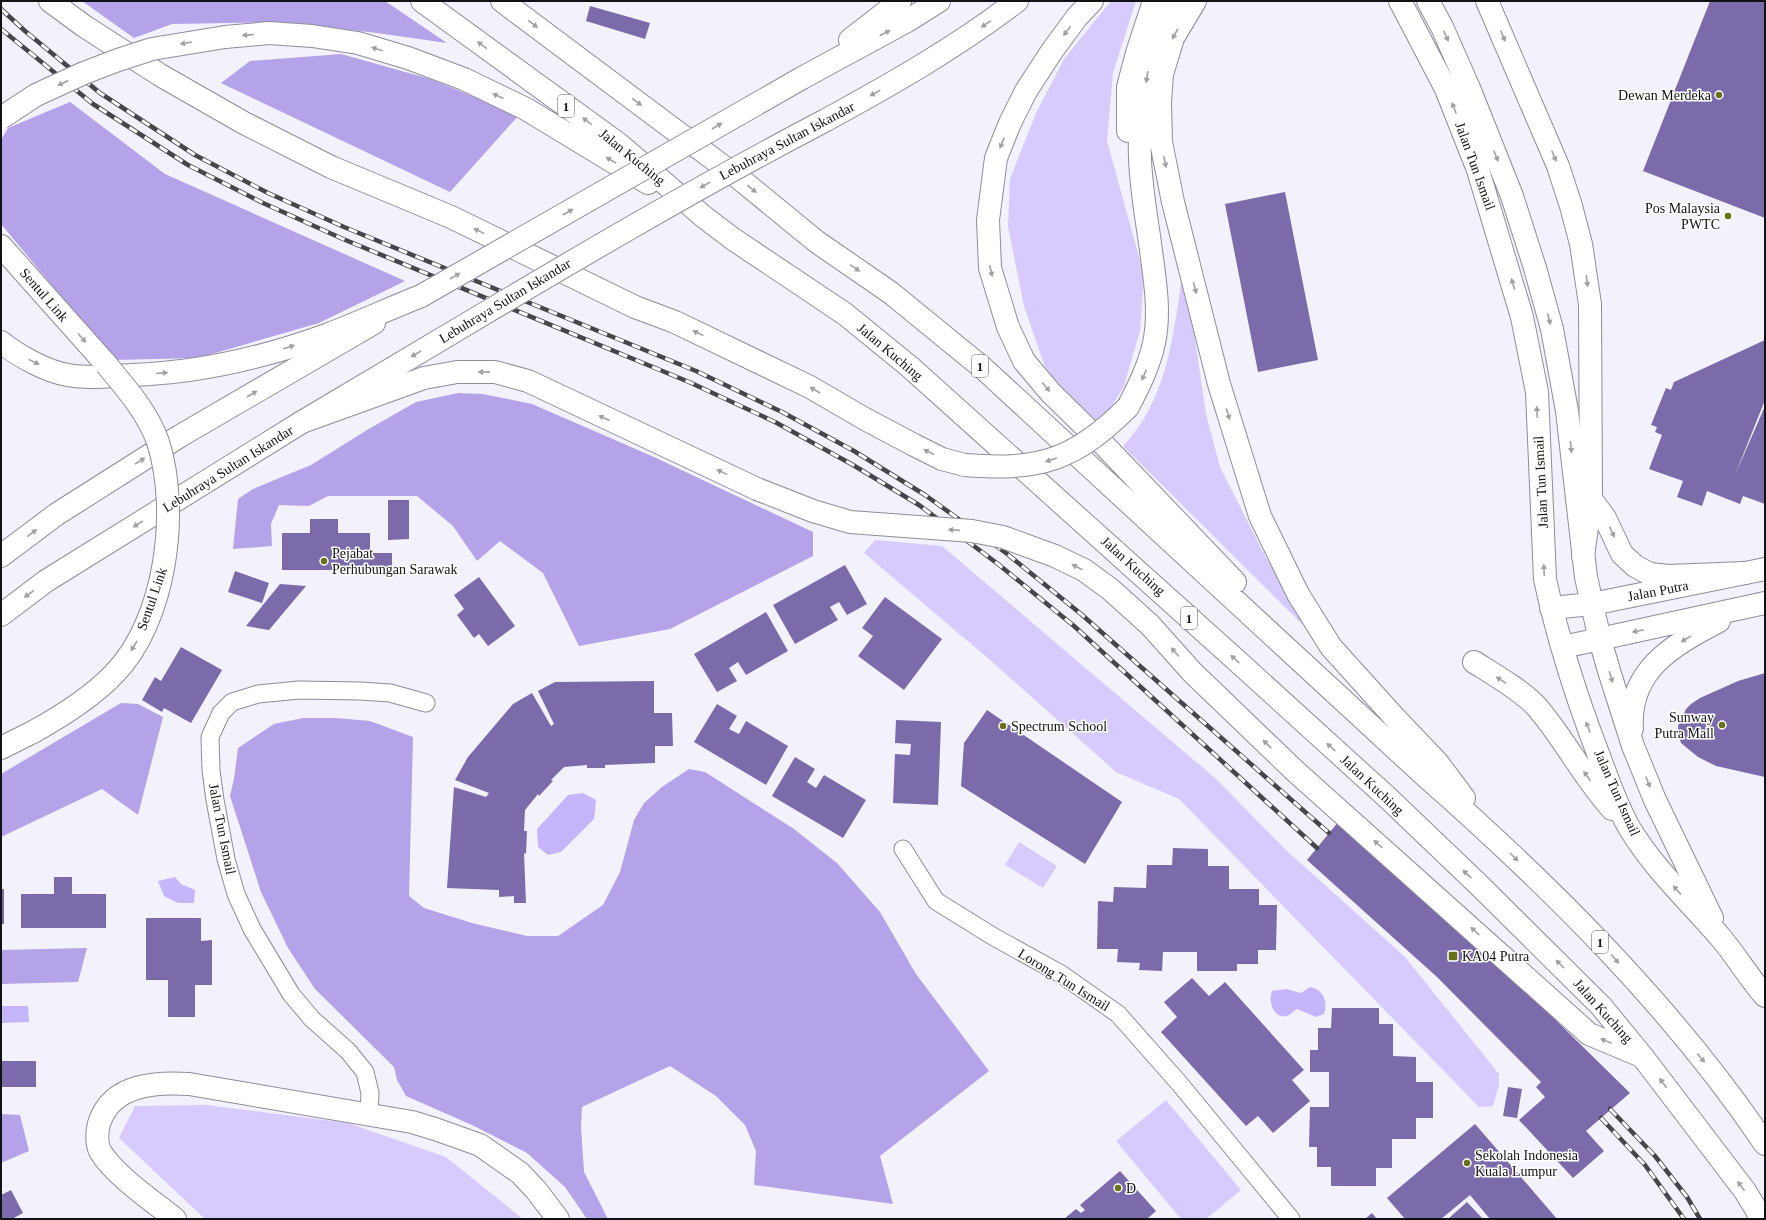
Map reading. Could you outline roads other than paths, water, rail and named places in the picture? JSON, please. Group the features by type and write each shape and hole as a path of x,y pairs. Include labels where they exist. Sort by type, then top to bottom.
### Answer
{"main road":[{"path":"50,1 84,26 160,75 251,126 331,167 451,217 635,307 675,322 810,387 865,419 935,456 965,465 1016,467 1048,461 1075,450 1109,426 1128,407 1144,376 1154,342 1157,301 1140,160 1142,111 1148,71 1160,31 1175,1"},
{"name":"Jalan Kuching","path":"422,1 620,145 704,217 733,239 845,314 910,367 1073,512 1376,788 1475,882 1601,1006 1642,1056 1745,1191 1762,1219"},
{"name":"1","path":"502,1 740,179 817,242 891,293 977,364 1491,834 1600,942 1718,1079 1765,1144"},
{"path":"802,78 900,1"},
{"path":"1,556 57,514 180,436 421,296 802,78 907,21 940,1"},
{"name":"Lebuhraya Sultan Iskandar","path":"1,615 46,581 302,422 644,219 907,75 986,24 1017,1"},
{"path":"1092,1 1077,17 1052,51 1026,91 1010,123 996,158 988,220 990,268 1008,327 1024,361 1050,392 1106,447 1301,649 1312,671"},
{"path":"1150,243 1135,186 1129,152 1127,119 1128,87 1137,53 1154,1"},
{"path":"1195,1 1173,38 1162,74 1160,102 1161,142 1173,202 1219,384 1260,516 1298,594 1331,647 1437,762 1491,834"},
{"name":"Jalan Tun Ismail","path":"1400,1 1446,89 1478,170 1522,318 1536,392 1545,579 1551,608 1574,687 1596,747 1611,786 1630,828 1659,870 1722,939 1765,996"},
{"name":"Jalan Tun Ismail","path":"1428,1 1466,80 1512,196 1536,268 1552,329 1567,411 1583,556 1592,604 1600,640 1633,746 1655,800 1722,939"},
{"path":"1487,1 1558,166 1581,244 1590,304 1590,499 1583,556"},
{"path":"1,118 36,95 84,73 152,49 225,37 269,33 312,36 358,43 408,58 457,77 526,109 704,217"},
{"name":"Sentul Link","path":"1,246 106,364 134,398 147,419 158,442 165,473 169,507 164,569 147,623 136,645 115,674 91,694 62,715 1,748"},
{"path":"1,342 14,352 40,365 67,375 94,377 192,370 288,348 330,333 421,296"},
{"path":"302,422 424,378 457,372 495,372 528,381 758,489 813,512 850,522 972,531 1003,538 1055,556 1084,570 1110,589 1150,625 1192,672 1295,771 1589,1034 1642,1056"},
{"path":"1590,499 1606,518 1622,554 1635,566 1650,574 1668,576 1755,571"},
{"name":"Jalan Putra","path":"1551,608 1592,604 1755,571"},
{"path":"1563,647 1755,606"},
{"path":"1633,746 1631,714 1641,681 1649,669 1684,640 1755,606"},
{"path":"1474,662 1507,684 1535,706 1560,736 1603,799 1630,828"},
{"path":"175,1219 119,1173 100,1150 97,1128 103,1111 124,1092 156,1083 189,1084 412,1122 435,1128 480,1145 499,1157 520,1173 536,1190 558,1219"}],"street":[{"name":"Jalan Tun Ismail","path":"369,1115 370,1093 365,1072 348,1051 312,1019 291,994 252,929 236,894 226,859 215,800 211,770 210,737 221,713 232,702 258,694 299,690 360,691 390,693 426,703"},
{"name":"Lorong Tun Ismail","path":"903,849 936,901 994,937 1061,974 1118,1014 1179,1083 1291,1219"}],"railway":[{"path":"1,9 25,31 100,93 195,155 268,193 344,227 696,371 782,412 854,451 925,495 1006,553 1081,614 1329,833"},
{"path":"1,29 93,104 188,165 263,203 343,239 689,382 775,422 853,465 919,505 998,564 1074,626 1317,848"},
{"path":"1610,1109 1655,1156 1687,1197 1700,1219"},
{"path":"1601,1118 1645,1165 1684,1219"}],"place":[{"name":"Dewan Merdeka","path":"1719,95"},
{"name":"Pos Malaysia PWTC","path":"1728,216"},
{"name":"Pejabat Perhubungan Sarawak","path":"324,561"},
{"name":"Sunway Putra Mall","path":"1722,725"},
{"name":"Spectrum School","path":"1003,726"},
{"name":"KA04 Putra","path":"1453,956"},
{"name":"Sekolah Indonesia Kuala Lumpur","path":"1467,1163"},
{"name":"D","path":"1118,1188"}]}
